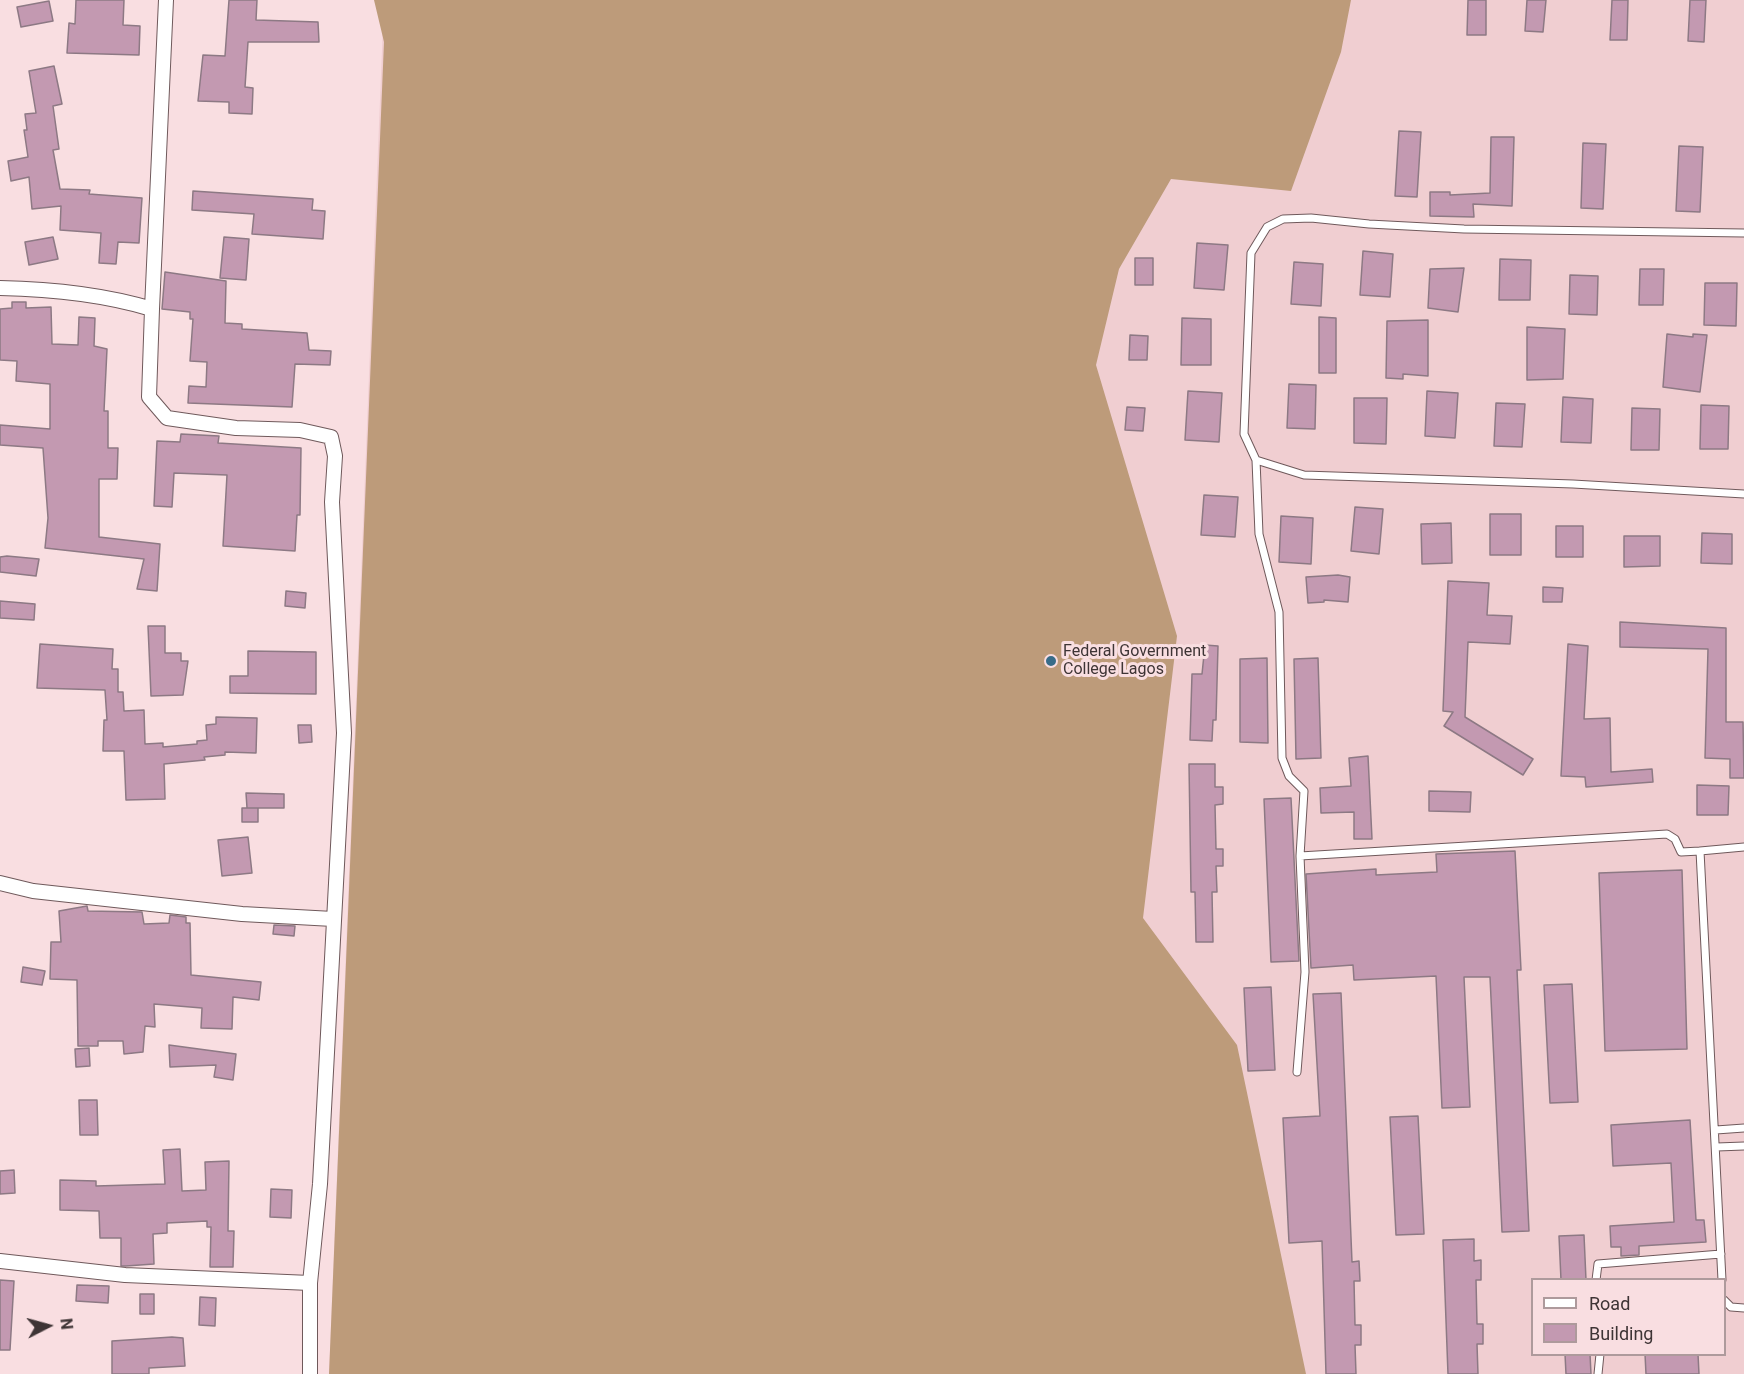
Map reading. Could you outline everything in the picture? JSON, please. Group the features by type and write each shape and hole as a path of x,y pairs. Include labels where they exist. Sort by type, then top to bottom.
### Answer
{"street":[{"path":"166,0 149,398 167,418 236,428 300,430 331,437 335,456 332,502 344,733 320,1184 310,1283 310,1374"},
{"path":"0,288 82,292 112,297 152,309"},
{"path":"0,884 33,891 242,914 333,919"},
{"path":"0,1261 125,1275 310,1283"}],"lane":[{"path":"1297,1072 1305,972 1300,856 1304,791 1289,776 1282,758 1279,612 1259,534 1256,460 1244,434 1251,253 1267,227 1283,219 1311,218 1369,224 1464,228 1744,233"},
{"path":"1256,460 1304,475 1573,484 1744,494"},
{"path":"1300,856 1667,834 1674,839 1681,852 1744,847"},
{"path":"1700,852 1717,1147 1722,1278"},
{"path":"1716,1130 1744,1128"},
{"path":"1717,1147 1744,1146"},
{"path":"1596,1278 1598,1264 1721,1254"},
{"path":"1726,1301 1731,1307 1744,1308"},
{"path":"1598,1374 1600,1356"}],"shaded area":[{"name":"Federal Government College Lagos","path":"374,0 1351,0 1341,52 1291,191 1171,179 1119,269 1096,365 1177,636 1143,918 1237,1045 1306,1374 329,1374 384,42"},
{"name":"Federal Government College Lagos","path":"384,0 1744,0 1744,1374 329,1374"}],"building":[{"path":"76,0 124,0 123,25 140,26 139,55 67,53 69,23 75,24"},
{"path":"229,0 257,0 256,20 318,22 319,42 248,42 245,87 253,88 252,114 229,113 229,102 198,101 203,55 225,56"},
{"path":"1468,0 1486,0 1486,35 1467,35"},
{"path":"1527,0 1546,0 1543,32 1525,31"},
{"path":"1612,0 1628,0 1627,40 1610,40"},
{"path":"1690,0 1706,0 1704,42 1688,41"},
{"path":"49,1 53,21 21,27 17,7"},
{"path":"54,66 62,104 53,106 59,149 53,150 60,189 90,190 89,194 142,198 139,243 118,242 116,264 99,263 101,233 60,230 61,206 32,209 29,177 11,181 8,161 28,157 24,130 27,130 25,114 36,113 29,71"},
{"path":"1399,131 1421,132 1417,197 1395,196"},
{"path":"1491,137 1514,137 1512,206 1473,204 1474,217 1430,216 1430,192 1450,192 1450,195 1490,193"},
{"path":"1583,143 1606,144 1603,209 1581,208"},
{"path":"1679,146 1703,147 1700,212 1676,211"},
{"path":"193,191 313,199 312,210 325,211 323,239 252,234 254,214 192,210"},
{"path":"53,237 58,259 29,265 25,242"},
{"path":"224,237 249,239 246,280 220,278"},
{"path":"1197,243 1228,245 1224,290 1194,288"},
{"path":"1363,251 1393,254 1390,297 1360,295"},
{"path":"1135,258 1153,258 1153,285 1135,285"},
{"path":"1500,259 1531,260 1530,300 1499,300"},
{"path":"1294,262 1323,264 1321,306 1291,304"},
{"path":"1464,268 1458,312 1428,308 1430,269"},
{"path":"1640,269 1664,269 1663,305 1639,305"},
{"path":"165,272 226,281 225,323 242,324 242,329 307,333 309,350 331,351 330,365 295,364 292,407 188,403 189,386 206,387 207,362 190,361 193,319 190,319 190,312 162,309"},
{"path":"1570,275 1598,276 1597,315 1569,314"},
{"path":"1705,283 1737,283 1736,326 1704,325"},
{"path":"12,302 26,302 26,308 51,307 52,344 78,345 79,317 95,318 94,346 107,349 104,411 108,411 108,448 118,448 117,479 99,479 99,537 160,544 157,591 137,589 144,559 45,548 48,518 43,448 0,445 0,425 50,429 50,384 16,381 17,361 0,360 0,309 12,308"},
{"path":"1319,317 1336,318 1336,373 1319,373"},
{"path":"1182,318 1211,319 1211,365 1181,365"},
{"path":"1428,320 1428,376 1403,374 1403,379 1386,378 1387,321"},
{"path":"1527,327 1565,329 1563,379 1527,380"},
{"path":"1667,334 1693,337 1693,334 1707,335 1700,392 1663,387"},
{"path":"1130,335 1148,336 1147,360 1129,360"},
{"path":"1289,384 1316,385 1315,429 1287,428"},
{"path":"1188,391 1222,393 1219,442 1185,440"},
{"path":"1427,391 1458,393 1455,438 1425,436"},
{"path":"1563,397 1593,399 1591,443 1561,442"},
{"path":"1354,398 1387,398 1386,444 1354,443"},
{"path":"1496,403 1525,404 1522,447 1494,446"},
{"path":"1701,405 1729,406 1728,449 1700,449"},
{"path":"1127,407 1145,408 1143,431 1125,430"},
{"path":"1632,408 1660,409 1659,450 1631,450"},
{"path":"181,434 219,436 218,443 301,448 300,515 297,515 295,551 223,546 227,475 174,473 172,507 154,506 157,441 180,442"},
{"path":"1204,495 1238,497 1235,537 1201,535"},
{"path":"1355,507 1383,509 1379,554 1351,551"},
{"path":"1490,514 1521,514 1521,555 1490,555"},
{"path":"1281,516 1313,518 1311,564 1279,562"},
{"path":"1451,523 1452,563 1422,564 1421,524"},
{"path":"1556,526 1583,526 1583,557 1556,557"},
{"path":"1702,533 1732,534 1732,564 1701,563"},
{"path":"1624,536 1660,536 1660,566 1624,567"},
{"path":"0,557 39,559 36,576 0,572"},
{"path":"1338,575 1350,577 1348,602 1324,600 1324,602 1308,603 1306,577"},
{"path":"1448,581 1489,583 1487,615 1512,616 1510,644 1468,642 1465,717 1533,759 1523,775 1444,726 1453,712 1443,711"},
{"path":"1543,587 1563,588 1562,602 1543,602"},
{"path":"286,591 306,593 305,608 285,606"},
{"path":"0,601 35,604 34,620 0,618"},
{"path":"1620,622 1726,628 1726,722 1743,722 1744,778 1730,778 1730,759 1705,758 1708,649 1620,647"},
{"path":"148,626 165,626 165,653 181,653 181,661 188,661 183,695 151,696"},
{"path":"40,644 113,649 112,669 118,669 118,692 123,692 124,711 144,710 145,744 163,743 163,747 197,744 197,741 207,740 206,725 216,724 216,717 257,718 256,753 225,752 225,755 204,757 205,760 164,764 165,799 126,800 124,751 103,751 104,720 107,720 105,690 37,688"},
{"path":"1568,644 1588,646 1584,719 1610,718 1611,772 1652,769 1653,782 1586,787 1585,777 1561,776"},
{"path":"1205,645 1218,646 1216,720 1213,720 1212,741 1190,740 1192,674 1202,674"},
{"path":"248,651 316,652 316,694 230,693 230,676 248,676"},
{"path":"1267,658 1268,743 1240,742 1240,659"},
{"path":"1318,658 1321,758 1296,759 1294,659"},
{"path":"298,725 311,725 312,742 299,743"},
{"path":"1368,756 1372,839 1354,839 1354,812 1321,813 1320,788 1351,786 1349,758"},
{"path":"1189,764 1215,764 1215,787 1223,787 1223,804 1215,805 1216,849 1223,849 1223,866 1216,866 1217,892 1212,892 1213,942 1196,942 1195,892 1191,892"},
{"path":"1697,785 1729,786 1728,815 1697,815"},
{"path":"1429,791 1471,792 1470,812 1429,811"},
{"path":"246,793 284,794 284,808 247,808"},
{"path":"1291,798 1299,961 1271,962 1264,799"},
{"path":"242,808 258,808 258,822 242,822"},
{"path":"248,837 252,873 222,876 218,840"},
{"path":"1515,851 1521,970 1517,970 1529,1231 1502,1232 1490,977 1464,977 1470,1107 1442,1108 1436,976 1354,980 1353,965 1311,968 1306,874 1376,869 1376,875 1437,872 1436,854"},
{"path":"1682,870 1687,1049 1605,1051 1599,873"},
{"path":"87,906 88,911 142,912 144,924 169,923 170,915 186,917 186,923 190,923 191,975 261,982 259,1000 233,997 232,1029 201,1028 202,1008 154,1004 155,1027 145,1026 143,1052 124,1054 123,1041 98,1041 98,1046 78,1046 77,980 50,979 51,942 61,942 59,911"},
{"path":"274,925 295,926 294,936 273,934"},
{"path":"23,967 45,971 42,985 21,982"},
{"path":"1572,984 1578,1102 1550,1103 1544,985"},
{"path":"1271,987 1275,1070 1248,1071 1244,988"},
{"path":"1341,993 1352,1262 1359,1261 1360,1281 1354,1281 1355,1325 1361,1325 1361,1345 1355,1345 1356,1374 1326,1374 1322,1241 1289,1243 1283,1118 1320,1116 1313,994"},
{"path":"169,1045 236,1054 233,1080 214,1077 216,1065 170,1067"},
{"path":"89,1048 90,1066 76,1067 75,1049"},
{"path":"79,1100 97,1100 98,1135 80,1135"},
{"path":"1418,1116 1424,1234 1396,1235 1390,1117"},
{"path":"1690,1120 1696,1220 1704,1220 1706,1242 1639,1246 1639,1255 1621,1256 1621,1247 1611,1247 1610,1226 1674,1222 1671,1163 1613,1166 1611,1125"},
{"path":"180,1149 182,1191 206,1190 205,1162 229,1161 228,1231 234,1231 233,1267 210,1267 211,1227 207,1227 207,1221 167,1223 167,1233 153,1234 154,1264 121,1266 121,1238 100,1238 99,1211 60,1210 60,1180 96,1181 96,1186 165,1184 163,1150"},
{"path":"14,1170 15,1193 0,1194 0,1171"},
{"path":"271,1189 292,1190 291,1218 270,1217"},
{"path":"1584,1235 1586,1278 1561,1278 1559,1236"},
{"path":"1474,1239 1474,1261 1481,1260 1481,1280 1476,1280 1477,1324 1483,1324 1483,1344 1477,1344 1478,1374 1448,1374 1443,1240"},
{"path":"0,1280 14,1281 10,1350 0,1350"},
{"path":"77,1285 109,1286 108,1303 76,1301"},
{"path":"140,1294 154,1294 154,1314 140,1314"},
{"path":"200,1297 216,1298 215,1326 199,1325"},
{"path":"183,1338 185,1366 149,1368 149,1374 112,1374 112,1341"},
{"path":"1565,1356 1590,1356 1591,1374 1566,1374"},
{"path":"1645,1356 1698,1356 1699,1374 1646,1374"}],"place":[{"name":"Federal Government College Lagos","path":"1051,661"}]}
